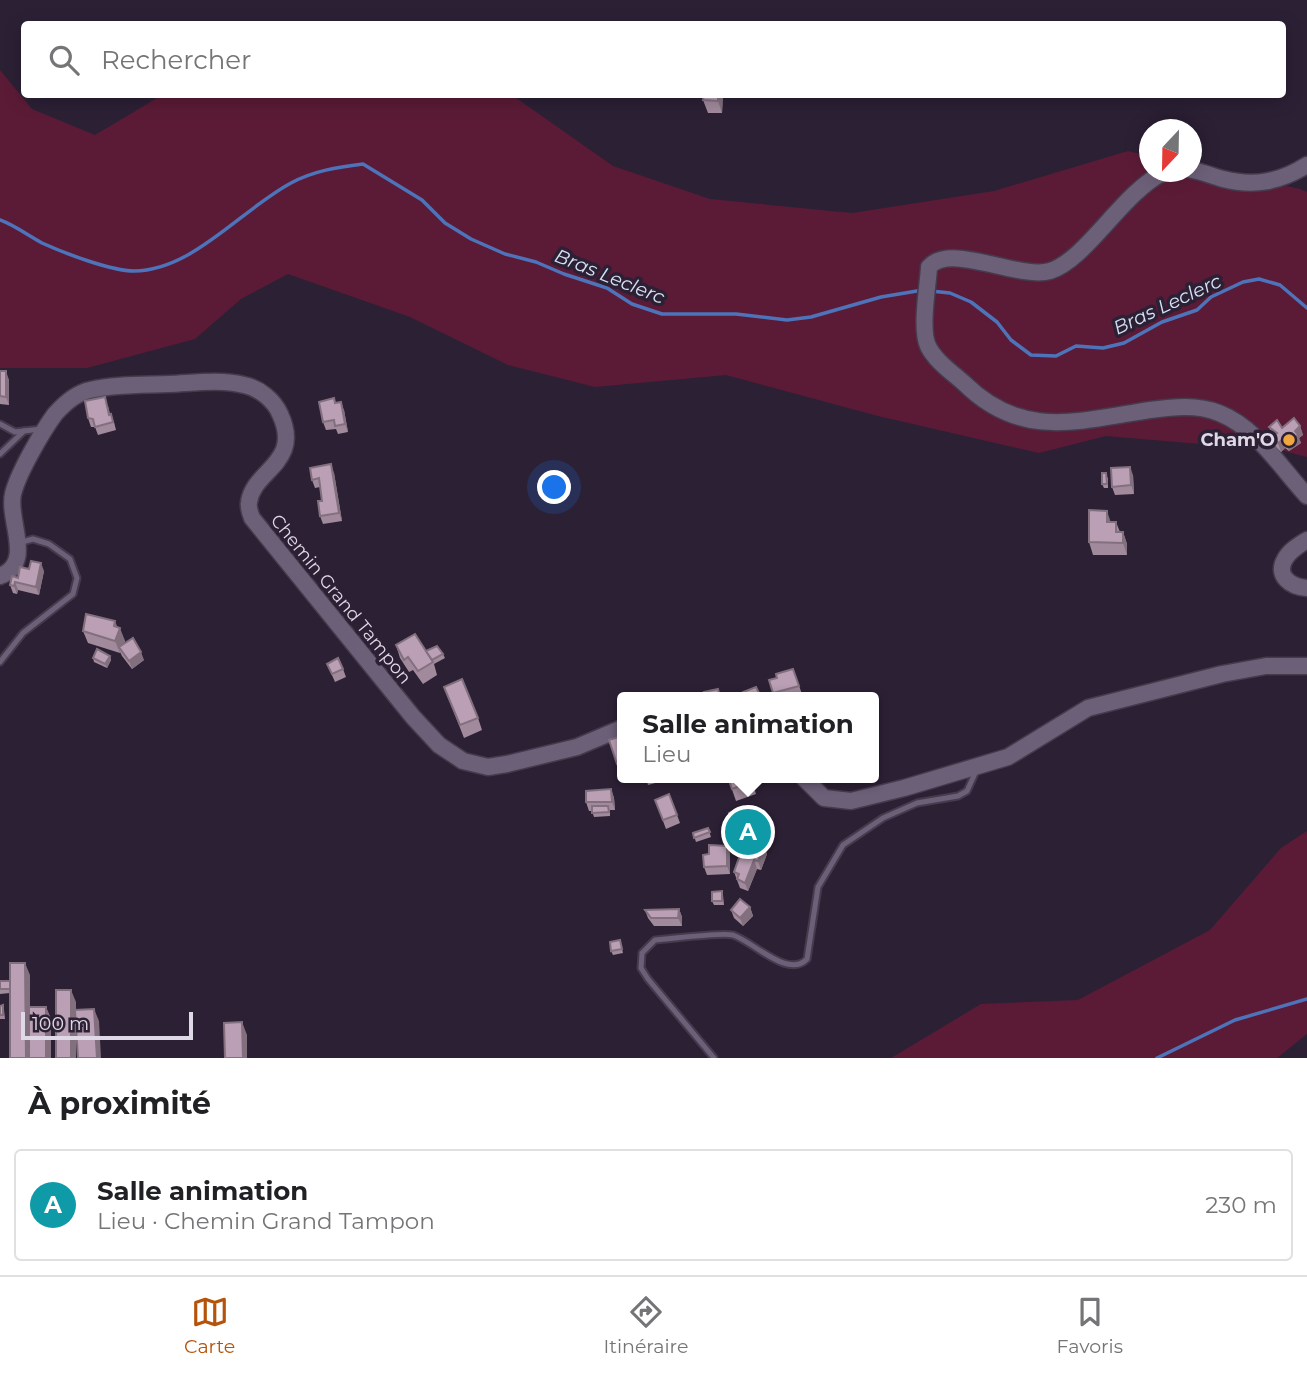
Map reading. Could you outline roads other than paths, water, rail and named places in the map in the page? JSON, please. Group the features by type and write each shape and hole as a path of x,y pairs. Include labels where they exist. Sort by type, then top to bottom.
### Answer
{"main road":[{"path":"1202,173 1241,183 1258,183 1293,174 1307,164"},
{"path":"1148,182 1138,188 1065,263 1053,270 1024,272 978,260 943,258 933,261 929,267 925,330 927,345 934,355 987,404 1009,415 1039,422 1073,421 1172,407 1198,408 1219,413 1260,441 1307,496"},
{"name":"Chemin Grand Tampon","path":"19,542 13,495 44,429 69,400 88,390 129,386 212,382 246,385 271,400 280,412 286,432 284,448 277,463 253,489 248,504 252,518 392,692 439,745 463,761 488,767 577,747 617,730"},
{"path":"1307,540 1286,557 1282,570 1286,581 1291,585 1307,588"},
{"path":"0,576 14,566 19,542"},
{"path":"809,783 824,798 851,801 977,768 1008,757 1088,708 1244,670 1266,666 1307,667"}],"lane":[{"path":"0,424 15,432 44,429"},
{"path":"0,454 24,431"},
{"path":"0,662 23,633 73,594 77,578 71,559 49,544 33,539 19,542"},
{"path":"714,1058 648,979 641,968 642,953 655,940 731,934 788,965 799,965 807,959 818,887 843,845 883,818 917,803 958,796 967,791 977,768"}],"waterway":[{"name":"Bras Leclerc","path":"0,220 42,243 101,265 134,271 155,268 196,250 291,183 326,170 363,164 422,200 445,223 471,239 505,254 536,262 607,288 632,304 662,314 736,314 787,320 811,317 881,297 923,290"},
{"name":"Bras Leclerc","path":"931,291 950,293 971,302 997,322 1011,340 1031,355 1056,356 1076,346 1103,348 1124,343 1162,322 1197,310 1211,297 1243,282 1259,279 1280,285 1307,308"},
{"path":"1157,1058 1235,1020 1307,999"}],"place":[{"name":"Cham'O","path":"1289,440"},
{"name":"Salle animation","path":"748,832"}]}
